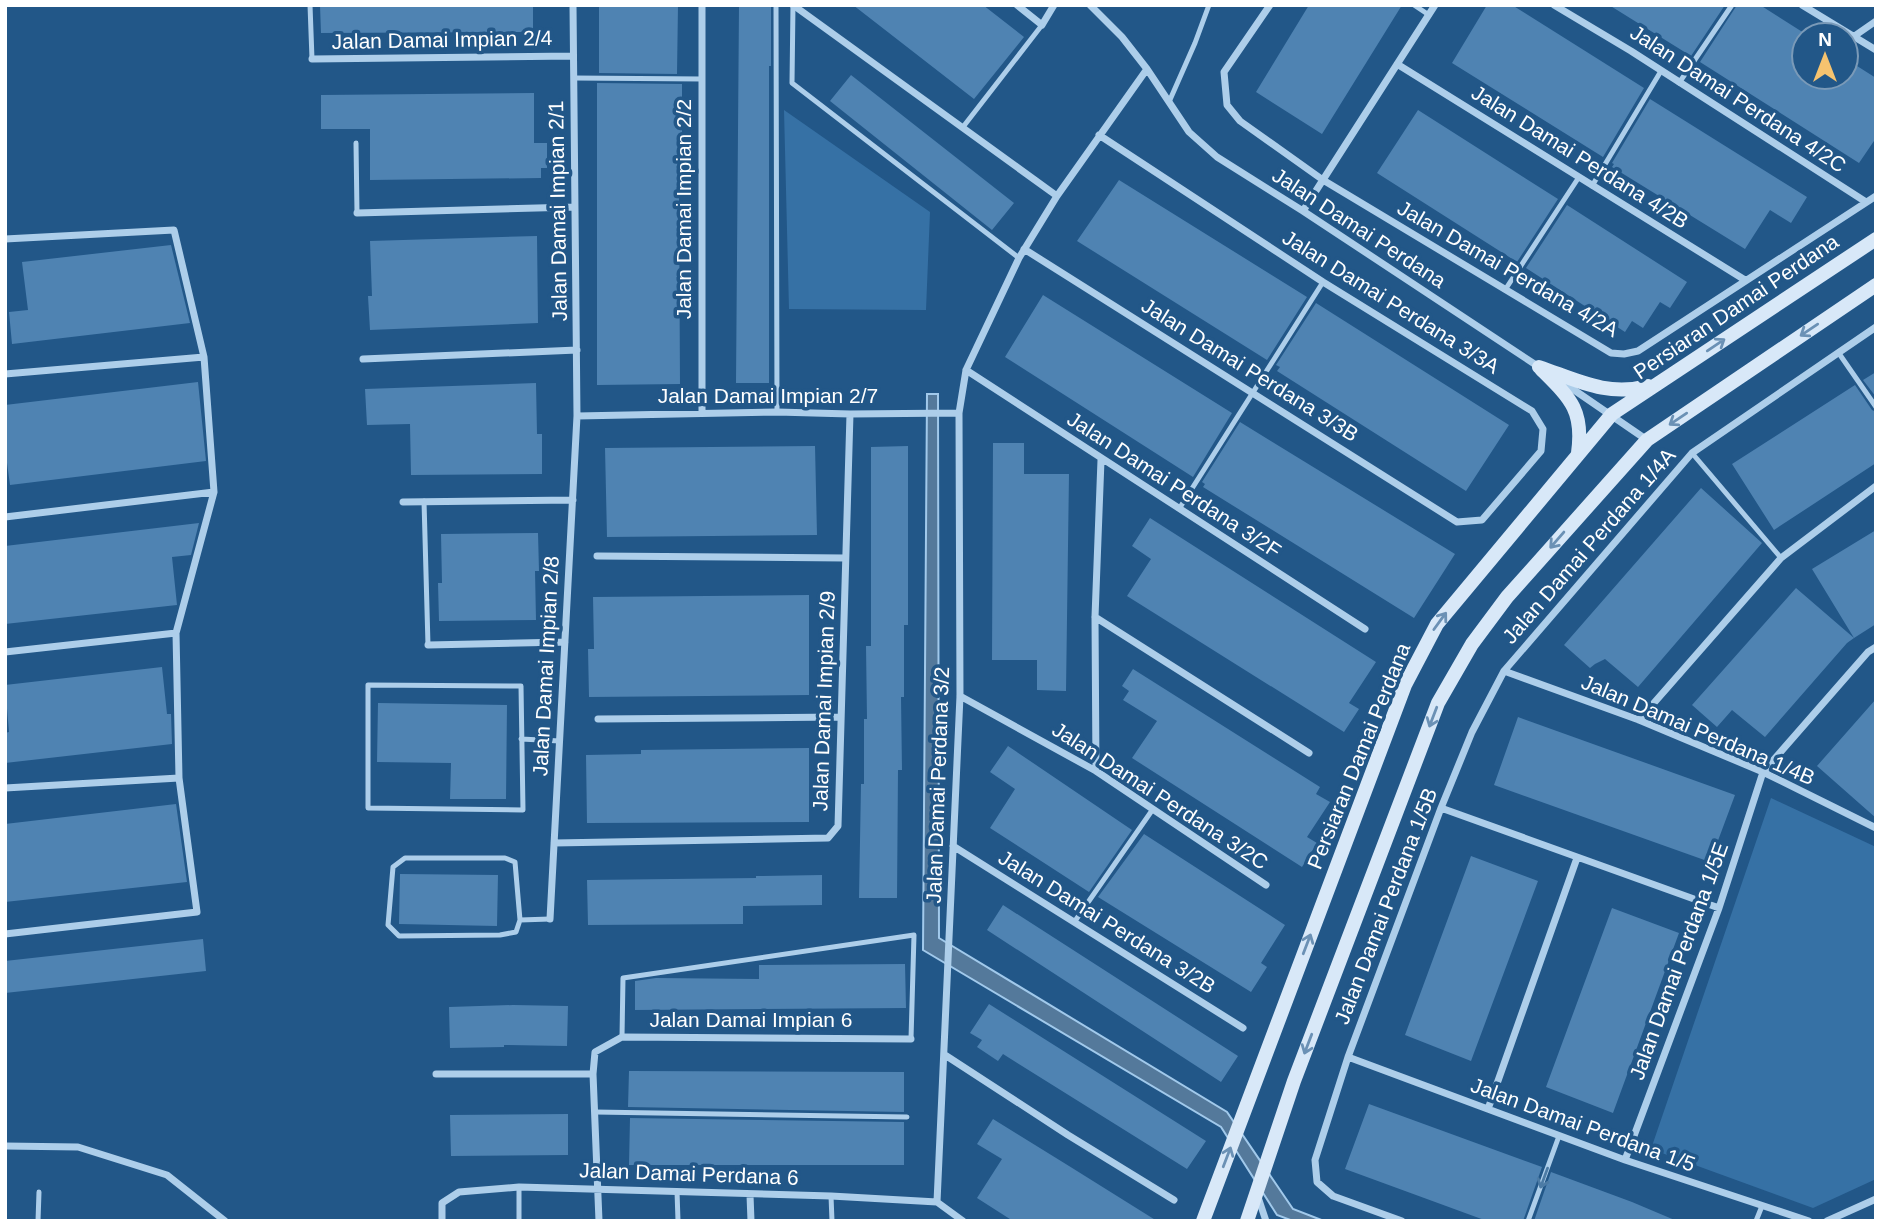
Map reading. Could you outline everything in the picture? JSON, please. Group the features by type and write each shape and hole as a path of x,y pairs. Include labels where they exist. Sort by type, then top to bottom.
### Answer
{"main road":[{"name":"Persiaran Damai Perdana","path":"1203,1221 1405,685 1437,624 1612,414 1876,239"},
{"path":"1247,1221 1294,1081 1438,703 1472,644 1507,597 1647,440 1876,285"},
{"path":"1539,366 1603,390 1620,391 1659,383"},
{"path":"1539,366 1574,404 1581,433 1577,455"}],"street":[{"name":"Jalan Damai Impian 2/1","path":"573,5 577,416"},
{"name":"Jalan Damai Impian 2/2","path":"702,5 702,413"},
{"path":"793,5 1057,196"},
{"path":"1017,5 1042,25 1054,5"},
{"name":"Jalan Damai Perdana","path":"1090,5 1122,37 1147,68 1189,132 1217,157 1612,414 1647,440"},
{"name":"Jalan Damai Perdana 4/2A","path":"1270,5 1224,72 1227,105 1240,121 1323,180 1611,353 1638,351 1876,196"},
{"path":"1303,211 1435,5"},
{"name":"Jalan Damai Perdana 4/2C","path":"1554,5 1866,202"},
{"path":"1801,5 1827,21"},
{"path":"1860,32 1876,22"},
{"path":"1860,41 1876,50"},
{"name":"Jalan Damai Impian 2/4","path":"312,59 573,56"},
{"name":"Jalan Damai Perdana 4/2B","path":"1397,64 1745,280"},
{"name":"Jalan Damai Perdana 3/2","path":"937,1202 960,696 959,413 965,370 1024,249 1057,196 1147,68"},
{"name":"Jalan Damai Perdana 3/3A","path":"1099,135 1323,282 1532,411 1543,429 1541,451 1482,520 1457,522"},
{"path":"357,213 575,207"},
{"path":"5,239 174,230 204,357 214,492 176,633 179,778 197,912 5,934"},
{"name":"Jalan Damai Perdana 3/3B","path":"1024,249 1457,522"},
{"name":"Jalan Damai Perdana 1/4A","path":"1504,671 1692,453 1876,327"},
{"path":"363,359 577,350"},
{"path":"5,374 204,357"},
{"name":"Jalan Damai Perdana 3/2F","path":"965,370 1365,629"},
{"name":"Jalan Damai Impian 2/7","path":"577,416 777,412 959,413"},
{"name":"Jalan Damai Impian 2/9","path":"554,843 828,838 838,826 850,414"},
{"name":"Jalan Damai Impian 2/8","path":"550,919 577,416"},
{"path":"1096,771 1095,617 1101,460"},
{"path":"1639,720 1781,558 1876,486"},
{"path":"5,517 214,492"},
{"path":"403,502 573,500"},
{"path":"597,556 845,558"},
{"path":"1095,617 1309,753"},
{"path":"5,652 176,633"},
{"path":"428,645 565,642"},
{"path":"1763,772 1868,652 1876,648"},
{"name":"Jalan Damai Perdana 1/4B","path":"1504,671 1639,720 1763,772 1876,828"},
{"name":"Jalan Damai Perdana 1/5B","path":"1402,1221 1333,1196 1317,1182 1315,1160 1348,1057 1441,808 1472,732 1504,671"},
{"name":"Jalan Damai Perdana 3/2C","path":"960,696 1096,771 1266,885"},
{"path":"598,719 841,717"},
{"name":"Jalan Damai Perdana 1/5E","path":"1625,1160 1719,908 1763,772"},
{"path":"5,788 179,778"},
{"path":"1441,808 1719,908"},
{"name":"Jalan Damai Perdana 3/2B","path":"953,846 1242,1028"},
{"path":"1488,1109 1577,858"},
{"name":"Jalan Damai Impian 6","path":"593,1074 595,1052 622,1037 911,1039"},
{"path":"945,1055 1174,1200"},
{"name":"Jalan Damai Perdana 1/5","path":"1348,1057 1625,1160 1809,1221"},
{"path":"436,1074 593,1074 599,1221"},
{"path":"5,1146 78,1147 167,1175 225,1221"},
{"name":"Jalan Damai Perdana 6","path":"442,1221 442,1203 459,1192 519,1187 831,1196 937,1202"},
{"path":"1257,1193 1266,1221"},
{"path":"750,1195 751,1221"},
{"path":"1827,1221 1876,1199"},
{"path":"937,1202 963,1221"}],"lane":[{"path":"310,5 312,59"},
{"path":"776,5 777,412"},
{"path":"793,5 792,83 1019,258"},
{"path":"1169,102 1209,5"},
{"path":"1414,5 1429,15"},
{"path":"1679,83 1732,5"},
{"path":"963,127 1042,25"},
{"path":"1592,186 1661,71"},
{"path":"574,78 702,79"},
{"path":"356,143 357,213"},
{"path":"1505,290 1579,177"},
{"path":"1179,509 1323,282"},
{"path":"1838,352 1876,407"},
{"path":"1692,453 1781,558"},
{"path":"424,501 428,645"},
{"path":"368,685 521,686 521,739 523,810 368,808 368,685"},
{"path":"521,739 560,741"},
{"path":"1075,921 1153,809"},
{"path":"404,858 505,858 515,862 520,920 516,932 500,935 399,936 388,925 393,867 404,858"},
{"path":"520,920 550,919"},
{"path":"622,1037 623,978 914,935 911,1039"},
{"path":"595,1112 907,1117"},
{"path":"1528,1221 1559,1136"},
{"path":"519,1187 519,1221"},
{"path":"677,1191 678,1221"},
{"path":"38,1221 39,1192"},
{"path":"831,1196 832,1221"},
{"path":"1756,1221 1762,1206"}],"shaded area":[{"path":"784,110 930,212 926,310 789,309"},
{"path":"927,394 938,394 939,938 1227,1112 1293,1209 1324,1221 1293,1221 1277,1215 1221,1127 923,950"},
{"path":"1771,798 1876,847 1876,1179 1813,1208 1651,1149"}],"building":[{"path":"320,5 533,5 533,32 321,33"},
{"path":"599,5 678,5 677,74 599,73"},
{"path":"739,5 771,5 769,383 736,383"},
{"path":"853,5 983,5 1024,37 974,99"},
{"path":"1309,5 1402,5 1322,134 1256,92"},
{"path":"1487,5 1512,5 1644,88 1603,157 1452,63"},
{"path":"1609,5 1725,5 1691,56"},
{"path":"1737,5 1760,5 1790,24 1790,91 1860,91 1860,68 1876,78 1876,138 1859,163 1700,62"},
{"path":"851,75 1014,203 992,230 830,101"},
{"path":"597,83 682,84 682,191 679,191 680,384 597,385"},
{"path":"534,93 534,143 547,143 547,168 541,168 541,178 370,180 370,129 321,129 321,95"},
{"path":"1650,99 1807,197 1791,223 1770,210 1745,249 1612,167"},
{"path":"1418,110 1558,199 1517,262 1377,173"},
{"path":"1119,180 1307,297 1267,360 1077,241"},
{"path":"1567,205 1687,282 1670,308 1660,302 1643,328 1632,321 1625,332 1526,268"},
{"path":"537,236 538,323 370,330 370,241"},
{"path":"171,245 190,323 12,344 9,312 28,310 22,262"},
{"path":"1043,295 1232,413 1193,477 1005,357"},
{"path":"1316,303 1509,425 1466,491 1277,371 1280,367 1276,365"},
{"path":"1876,372 1876,397 1863,380"},
{"path":"198,382 206,461 10,485 5,448 5,405"},
{"path":"536,383 537,434 542,434 542,474 411,475 410,424 367,425 365,389"},
{"path":"1855,385 1876,412 1876,463 1774,530 1732,464"},
{"path":"1240,422 1455,554 1414,618 1203,487 1205,484 1202,482"},
{"path":"993,443 1024,443 1024,474 1069,474 1066,691 1037,690 1037,660 992,660"},
{"path":"815,446 817,535 607,537 605,448"},
{"path":"908,446 908,625 904,625 904,697 901,697 902,770 898,770 897,898 859,898 861,784 864,784 864,719 867,719 866,646 871,646 871,447"},
{"path":"1701,488 1762,543 1638,687 1605,659 1590,668 1564,645"},
{"path":"1150,518 1376,662 1349,703 1359,709 1344,732 1127,596 1151,559 1132,546"},
{"path":"199,523 191,555 172,557 177,605 5,624 5,546"},
{"path":"1876,530 1876,624 1854,638 1812,569"},
{"path":"538,533 539,571 535,571 536,620 439,621 438,583 442,583 441,534"},
{"path":"1796,588 1854,638 1765,737 1732,710 1717,727 1692,705"},
{"path":"809,595 809,695 589,697 588,649 594,649 593,597"},
{"path":"162,667 167,714 171,714 172,744 5,763 5,733 9,732 5,685"},
{"path":"1133,669 1320,787 1316,794 1330,802 1307,837 1317,843 1302,867 1132,758 1157,721 1123,700 1129,691 1122,686"},
{"path":"1876,699 1876,818 1817,766"},
{"path":"378,703 507,705 506,799 450,799 451,763 377,762"},
{"path":"1518,717 1735,795 1710,862 1494,785"},
{"path":"1008,746 1132,830 1089,892 990,828 1015,789 990,772"},
{"path":"809,748 809,822 587,823 586,755 641,754 641,750"},
{"path":"176,804 187,882 5,902 5,824"},
{"path":"1144,834 1285,925 1261,963 1267,967 1251,992 1098,897"},
{"path":"1471,856 1538,881 1471,1061 1405,1035"},
{"path":"400,874 498,875 497,926 399,924"},
{"path":"822,875 822,905 743,906 743,924 588,925 587,880"},
{"path":"1003,905 1238,1056 1221,1082 987,930"},
{"path":"1612,908 1679,933 1613,1113 1546,1087"},
{"path":"203,939 206,971 5,993 5,961"},
{"path":"905,964 906,1008 635,1010 635,981 656,978 759,979 759,965"},
{"path":"989,1004 1206,1141 1187,1169 1003,1054 998,1061 977,1047 982,1040 970,1033"},
{"path":"568,1006 567,1046 450,1048 449,1007"},
{"path":"629,1071 904,1072 904,1112 628,1107"},
{"path":"1369,1104 1542,1167 1523,1221 1487,1221 1345,1169"},
{"path":"568,1114 568,1155 451,1156 450,1115"},
{"path":"630,1118 904,1122 904,1165 629,1165"},
{"path":"993,1119 1157,1221 1013,1221 977,1198 1002,1159 977,1144"},
{"path":"1551,1172 1632,1202 1677,1221 1534,1221"}]}
